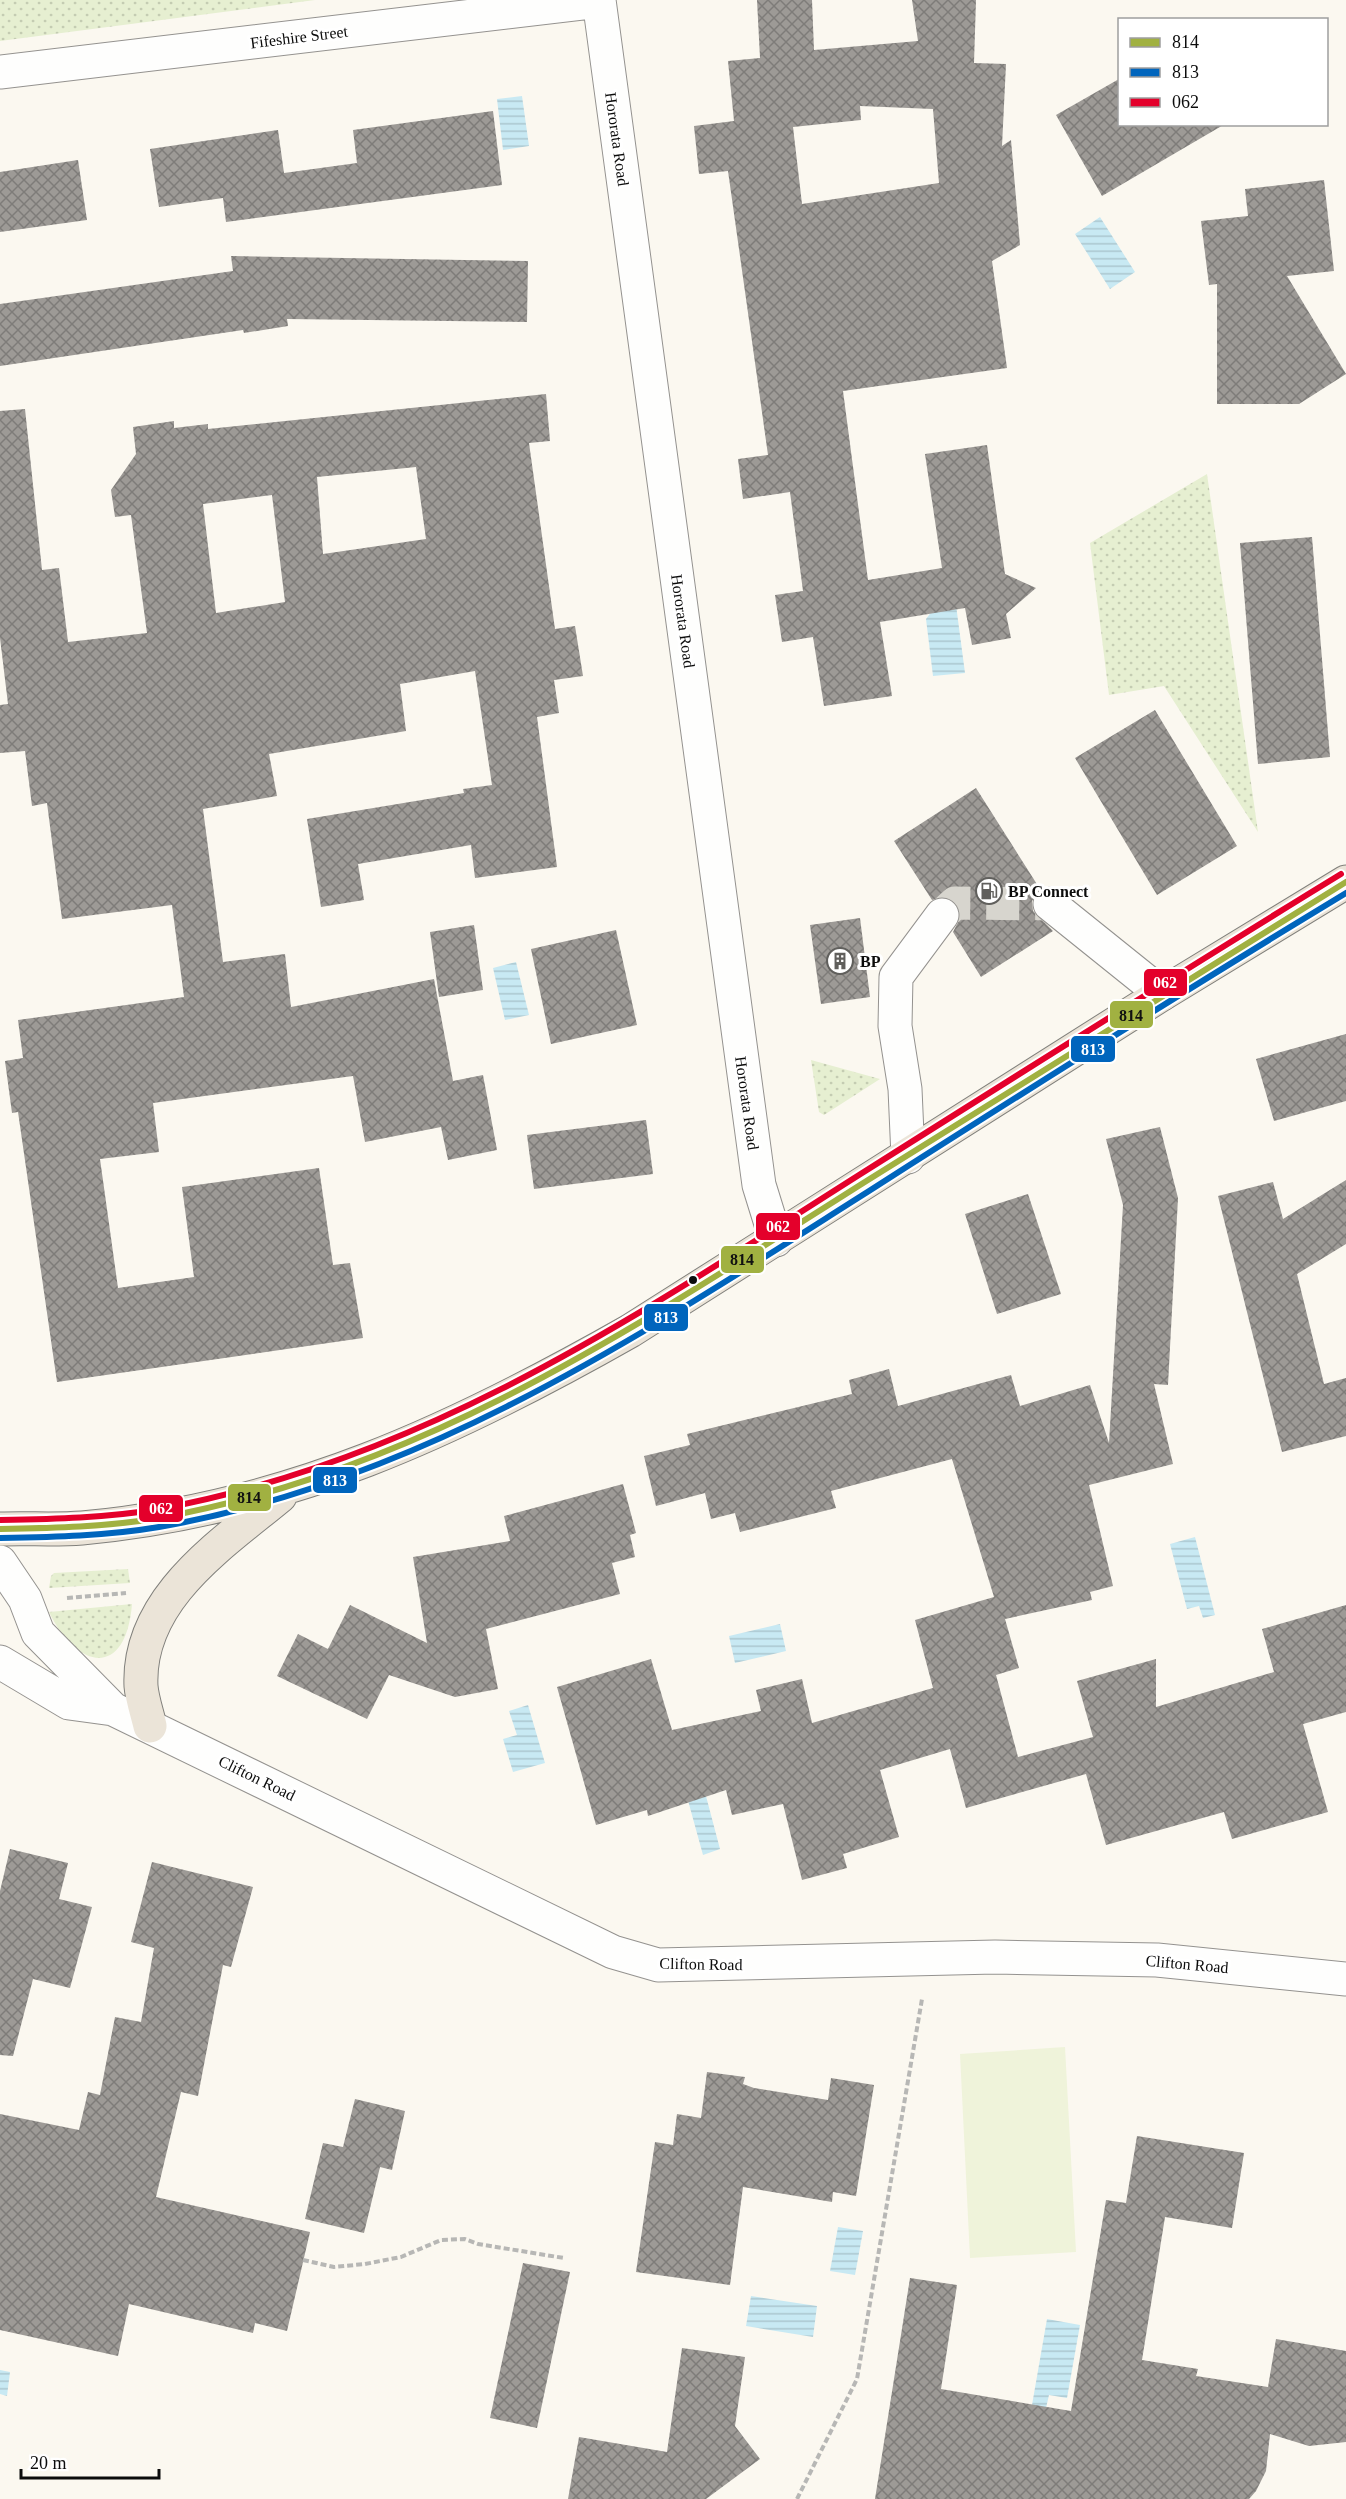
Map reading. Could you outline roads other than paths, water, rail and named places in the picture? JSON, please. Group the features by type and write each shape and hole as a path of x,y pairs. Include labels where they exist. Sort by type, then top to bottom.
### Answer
{"main road":[{"path":"0,1528 80,1528 166,1517 291,1488 371,1461 547,1379 630,1331 1162,994 1346,882"},
{"path":"150,1726 141,1688 141,1666 145,1647 161,1608 176,1588 232,1535 291,1488"}],"street":[{"name":"Fifeshire Street","path":"0,72 599,0"},
{"name":"Hororata Road","path":"599,0 759,1185 776,1240"},
{"path":"1050,904 1162,994"},
{"path":"908,1157 905,1089 895,1026 896,976 942,915"},
{"name":"Clifton Road","path":"0,1562 25,1599 39,1634 113,1709"},
{"name":"Clifton Road","path":"1,1664 69,1703 113,1709 613,1952 658,1965 1007,1957 1157,1960 1346,1979"}],"water":[{"path":"522,96 529,146 503,150 497,99"},
{"path":"1100,217 1135,272 1110,289 1075,234"},
{"path":"956,605 965,673 933,676 926,619 935,607"},
{"path":"516,962 529,1015 505,1020 493,968"},
{"path":"1195,1537 1215,1615 1203,1618 1199,1606 1187,1609 1170,1544"},
{"path":"780,1624 786,1651 735,1663 729,1636"},
{"path":"528,1705 545,1763 513,1772 503,1739 517,1735 509,1711"},
{"path":"702,1781 720,1849 703,1855 684,1786"},
{"path":"838,2227 863,2231 855,2275 830,2271"},
{"path":"751,2296 817,2306 813,2337 746,2326"},
{"path":"1047,2319 1080,2325 1067,2398 1049,2395 1046,2408 1032,2405"},
{"path":"0,2370 10,2372 7,2396 0,2394"}],"tunnel":[{"path":"942,915 955,903 1050,904"}],"place":[{"name":"BP Connect","path":"989,891"},
{"name":"BP","path":"840,961"}]}
